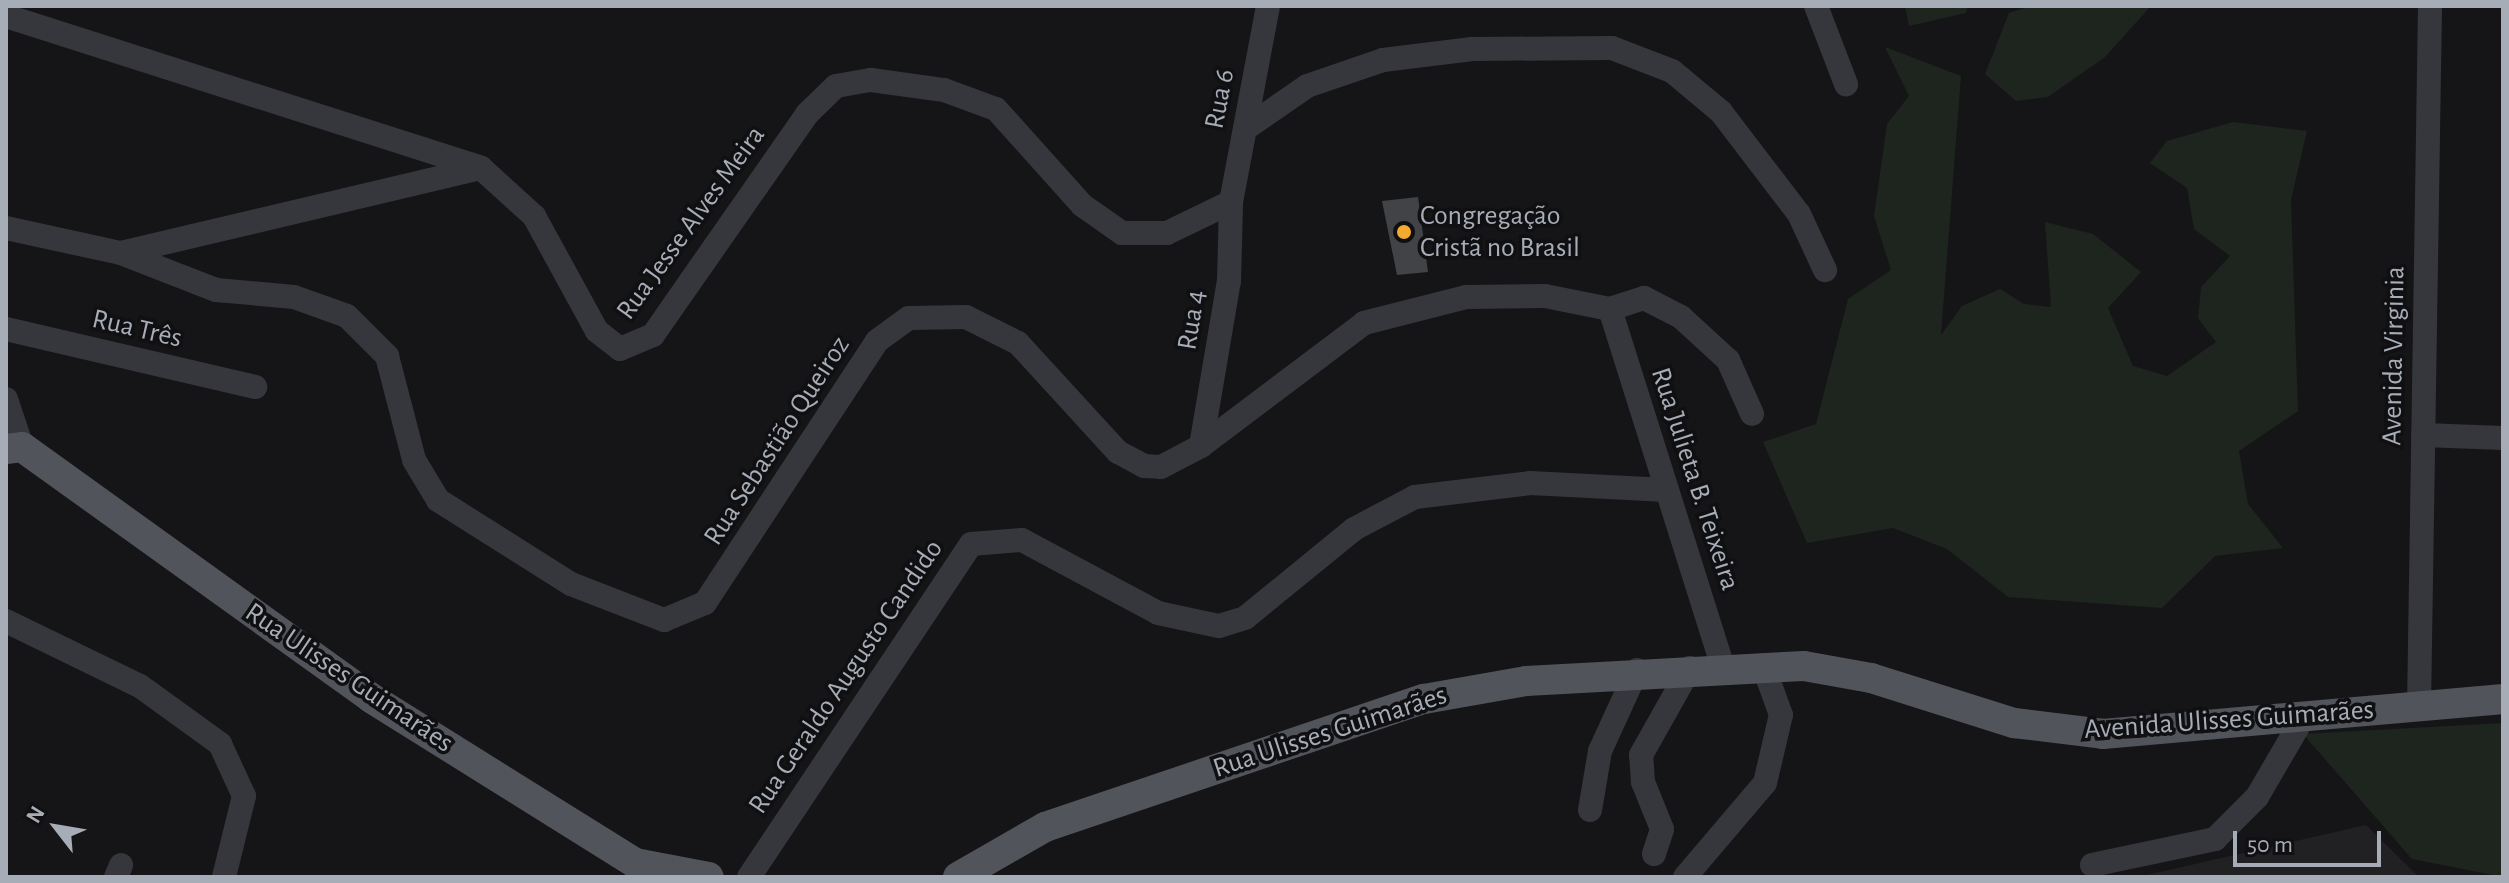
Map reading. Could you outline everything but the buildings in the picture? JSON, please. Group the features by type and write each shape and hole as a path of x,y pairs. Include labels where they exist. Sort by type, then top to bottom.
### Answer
{"main road":[{"name":"Rua Ulisses Guimarães","path":"14,448 371,698 632,870 709,877"},
{"name":"Avenida Ulisses Guimarães","path":"1723,668 1763,665 1871,678 2052,730 2103,734 2503,699"},
{"name":"Rua Ulisses Guimarães","path":"958,877 1045,827 1424,699 1637,670 1723,668"}],"street":[{"name":"Rua 6","path":"1231,202 1268,6"},
{"path":"1816,6 1846,84"},
{"name":"Avenida Virginia","path":"2419,707 2430,6"},
{"path":"6,16 481,168"},
{"path":"1245,129 1307,86 1383,60 1472,49 1612,48 1672,71 1721,112 1799,214 1825,270"},
{"name":"Rua Jesse Alves Meira","path":"481,168 534,216 597,331 620,349 653,335 807,114 836,86 885,82 944,90 996,109 1082,205 1122,233 1167,233 1231,202"},
{"path":"121,253 481,168"},
{"name":"Rua 4","path":"1201,446 1229,281 1231,202"},
{"name":"Rua Sebastião Queiroz","path":"6,228 121,253 216,290 294,297 347,316 387,356 414,460 438,500 571,584 664,620 705,603 877,341 909,318 966,317 1018,343 1118,452 1144,466 1161,467 1201,446 1364,323 1407,307 1545,296 1610,309 1644,298 1681,317 1728,360 1752,414"},
{"name":"Rua Julieta B. Teixeira","path":"1610,309 1723,668"},
{"name":"Rua Três","path":"6,329 255,387"},
{"path":"6,399 14,448"},
{"path":"2423,435 2503,438"},
{"name":"Rua Geraldo Augusto Candido","path":"749,877 971,544 1022,540 1158,613 1219,626 1245,618 1354,529 1415,497 1530,483 1667,490"},
{"path":"6,621 140,686 220,744 244,796 224,877"},
{"path":"1685,877 1765,783 1781,715 1763,665"},
{"path":"1654,854 1662,829 1643,782 1641,755 1690,668"},
{"path":"1590,810 1600,751 1637,670"},
{"path":"2092,865 2215,839 2257,797 2303,718"}],"shaded area":[{"path":"1905,6 1968,6 1966,13 1909,26"},
{"path":"2031,6 2151,6 2105,57 2048,97 2016,101 1985,74 2009,13"},
{"path":"1885,47 1961,76 1941,335 1962,306 2000,289 2024,304 2051,307 2045,222 2093,234 2141,272 2108,308 2133,366 2167,376 2216,342 2198,318 2201,287 2230,256 2194,229 2187,188 2150,163 2167,141 2233,122 2307,131 2291,200 2298,411 2239,451 2248,504 2283,548 2215,556 2162,608 2008,597 1947,549 1893,528 1807,543 1763,442 1816,424 1848,299 1891,270 1874,216 1887,124 1909,96"},
{"path":"2503,723 2503,877 2412,859 2303,734"},
{"path":"2366,825 2419,877 2138,877"}],"place":[{"name":"Congregação Cristã no Brasil","path":"1404,232"}]}
